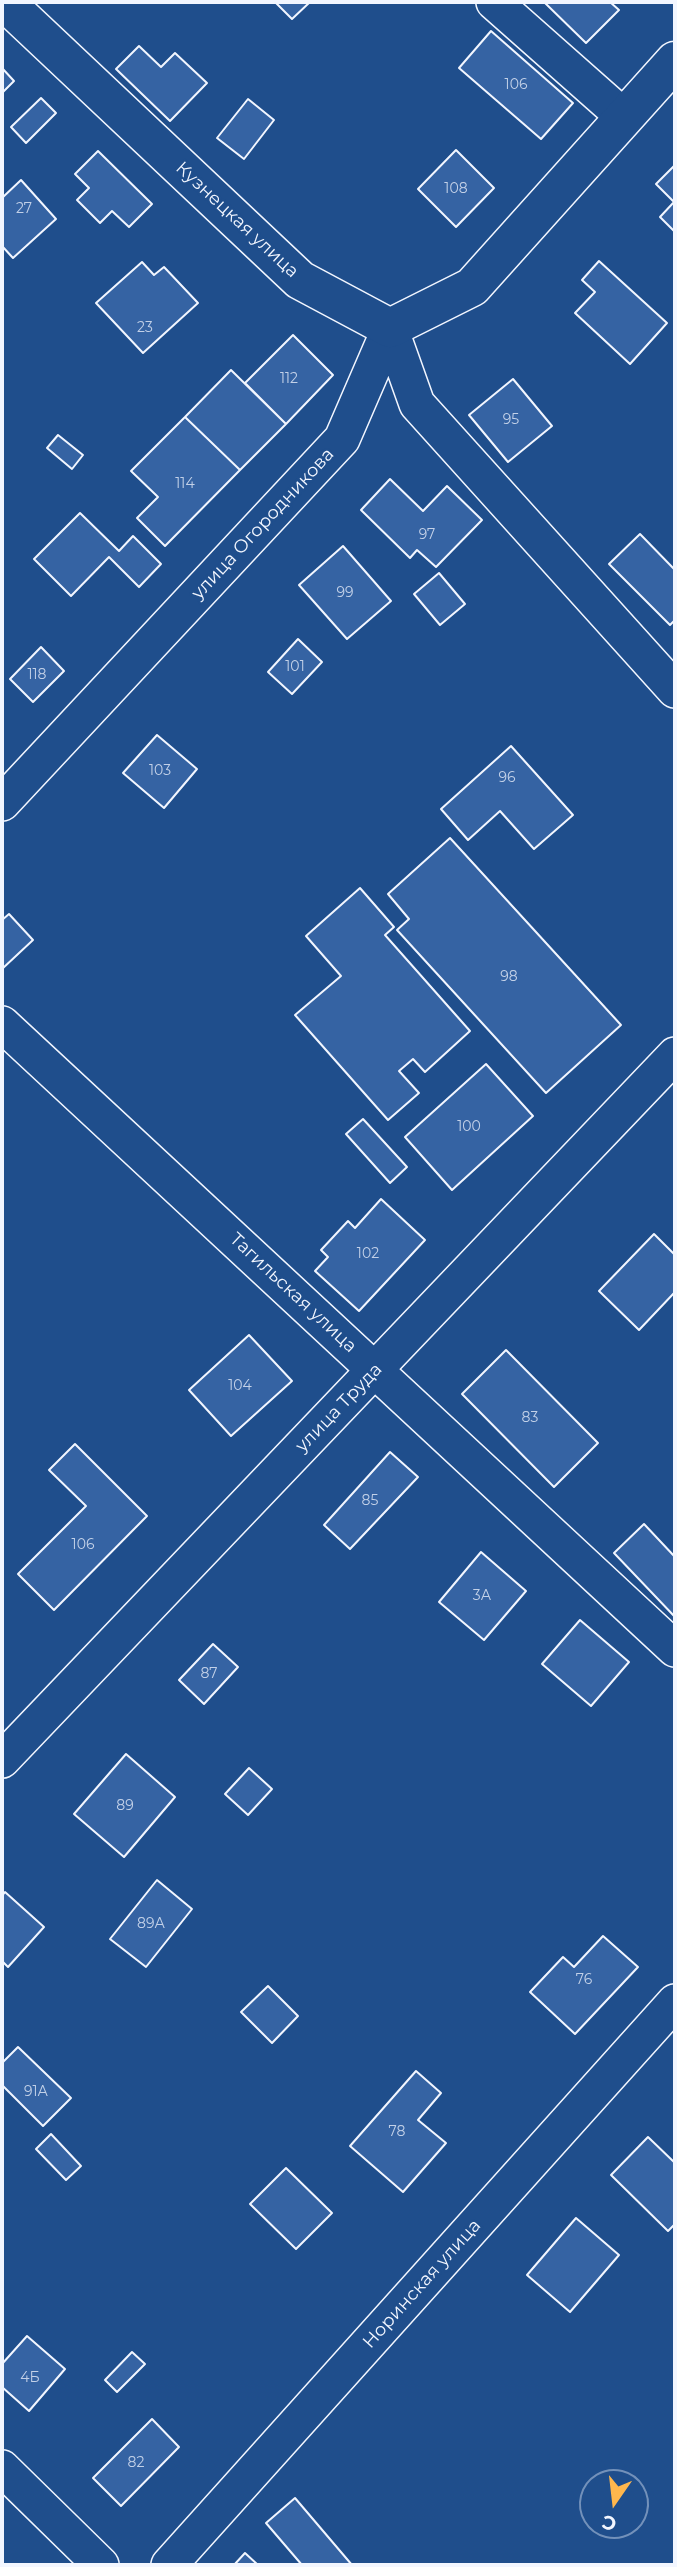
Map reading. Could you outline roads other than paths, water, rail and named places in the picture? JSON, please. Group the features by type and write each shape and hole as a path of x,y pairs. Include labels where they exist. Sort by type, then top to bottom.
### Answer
{"main road":[{"name":"Кузнецкая улица","path":"5,2 300,280 390,328"},
{"path":"390,328 472,287 675,61"}],"street":[{"path":"494,2 624,117"},
{"path":"390,328 417,404 675,690"},
{"name":"улица Огородникова","path":"2,803 342,439 390,328"},
{"name":"Тагильская улица","path":"2,1024 675,1649"},
{"name":"улица Труда","path":"2,1760 675,1055"},
{"name":"Норинская улица","path":"169,2565 675,2002"},
{"path":"2,2468 101,2565"}]}
